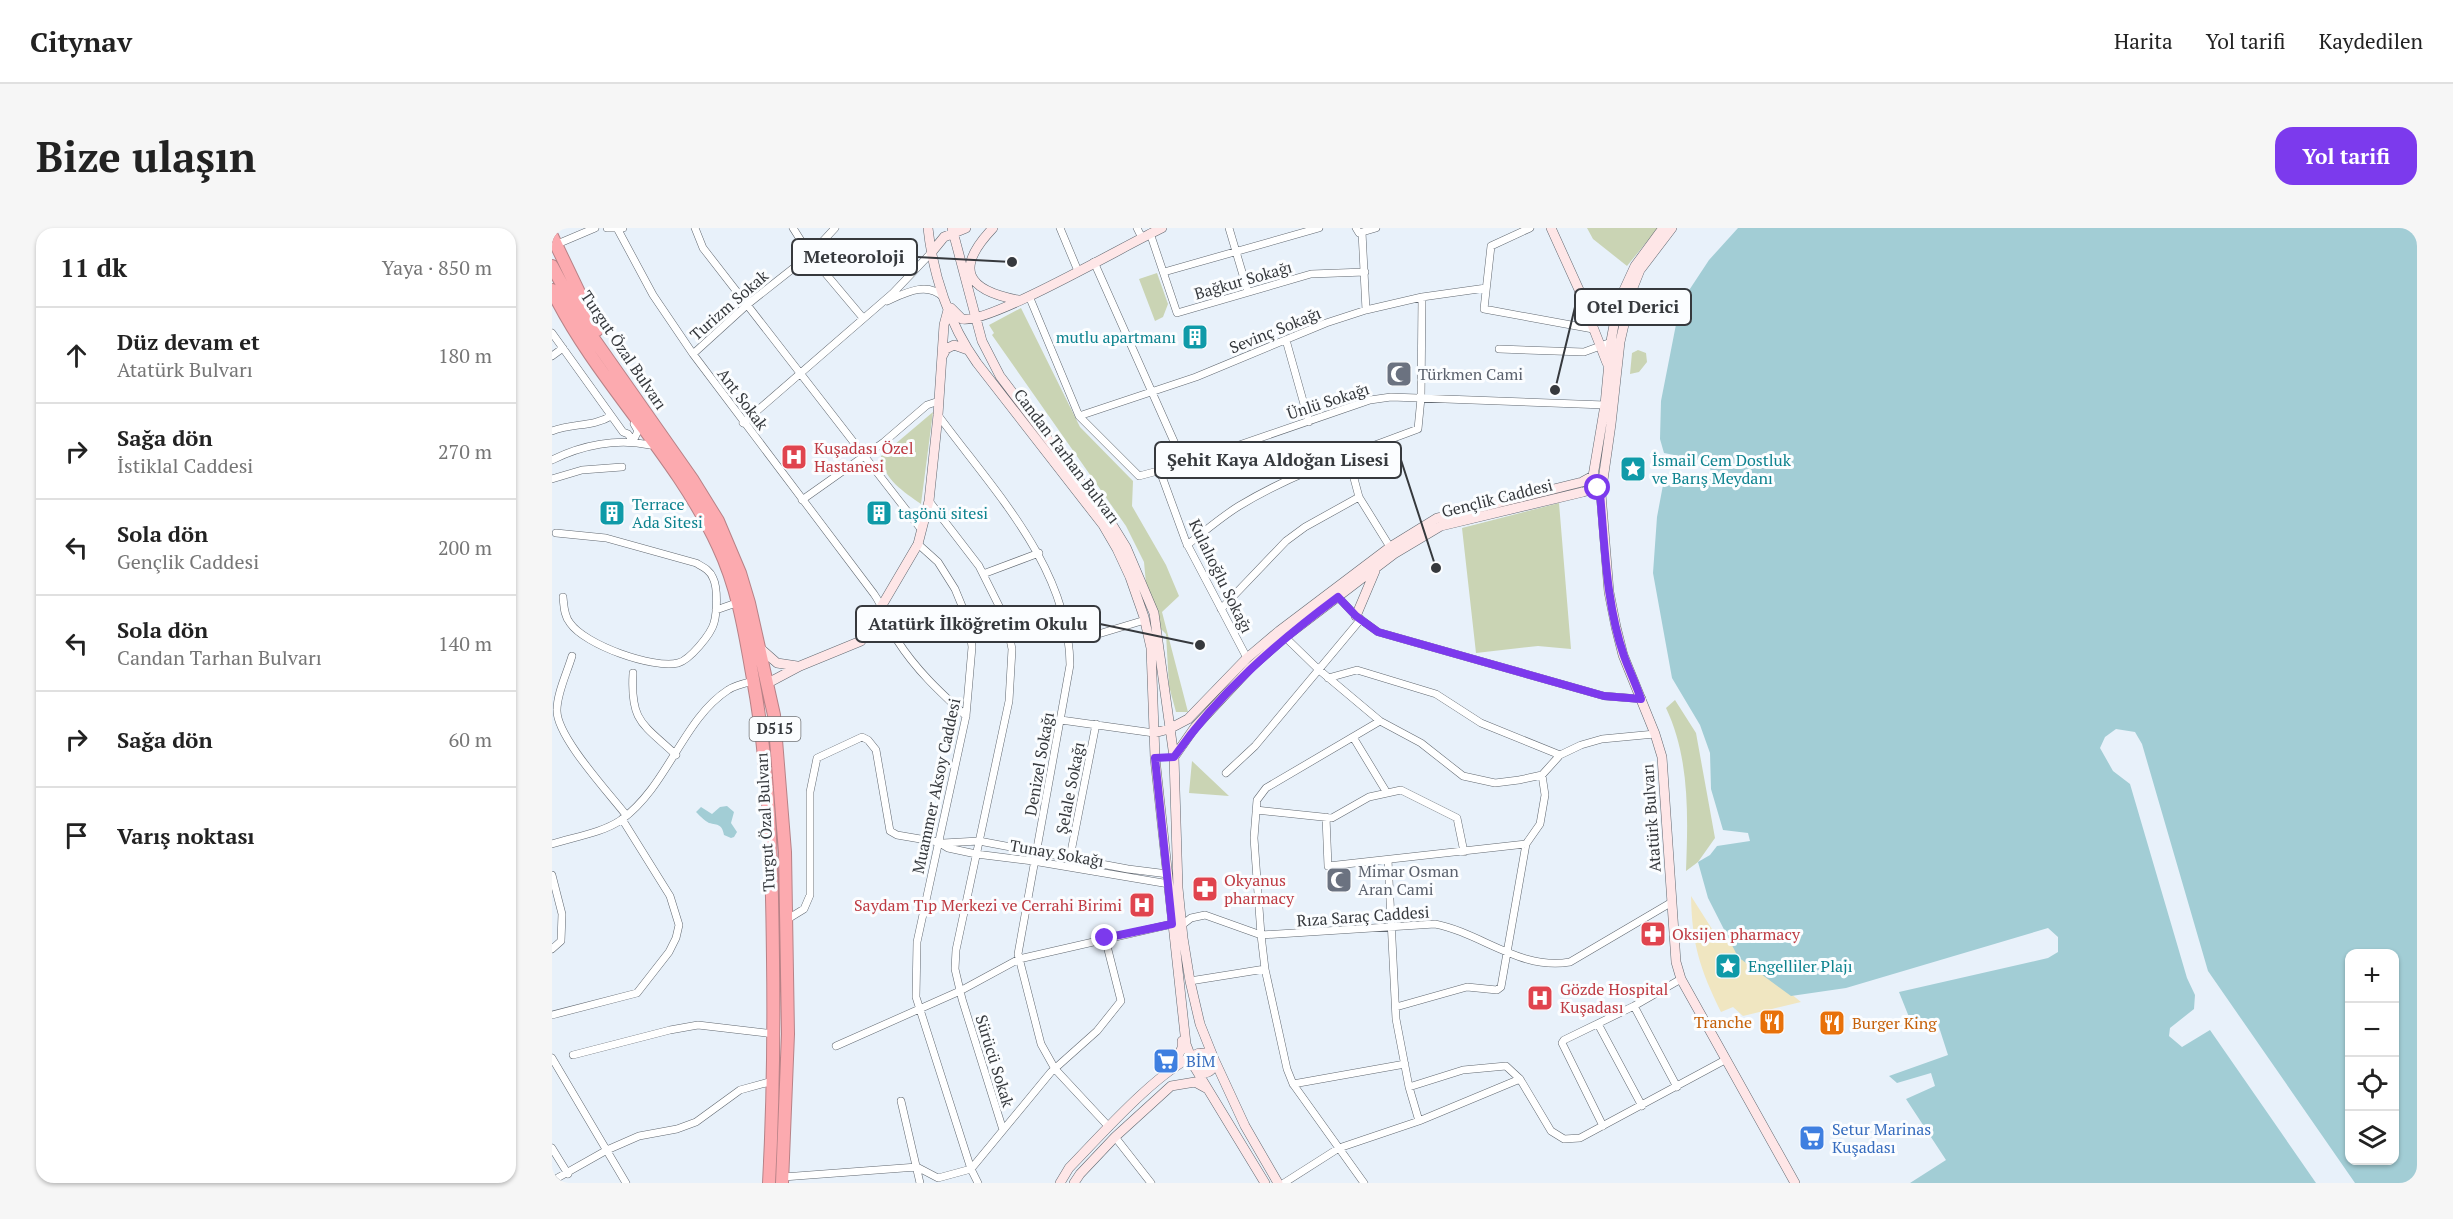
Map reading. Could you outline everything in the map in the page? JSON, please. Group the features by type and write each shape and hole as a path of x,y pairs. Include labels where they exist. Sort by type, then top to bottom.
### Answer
{"highway":[{"path":"554,241 590,320 685,458 718,521"},
{"name":"Turgut Özal Bulvarı","path":"552,266 584,325 692,479 718,521 740,573 759,647 774,715 780,780 788,1034 783,1180"},
{"name":"Turgut Özal Bulvarı","path":"552,290 600,368 682,483 718,545 739,602 760,717 768,799 773,914 774,1034 769,1183"},
{"path":"552,308 634,424 682,483"}],"main road":[{"name":"Candan Tarhan Bulvarı","path":"928,228 931,253 953,325 968,350 1103,525 1117,549 1145,620 1151,648 1155,758 1168,879 1190,981 1204,1038 1245,1126 1278,1183"},
{"path":"931,253 939,242 953,230 966,228"},
{"path":"993,228 972,257 971,276 982,290 1018,300"},
{"path":"948,306 959,318 968,321 992,313 1162,228"},
{"path":"1551,228 1585,303 1599,345 1616,382"},
{"name":"Atatürk Bulvarı","path":"1663,228 1635,267 1618,303 1616,382 1598,488 1609,592 1623,655 1662,757 1676,962 1681,979 1795,1183"},
{"name":"Atatürk Bulvarı","path":"1584,481 1593,476 1595,470 1605,405 1608,364 1632,290 1640,270 1672,228"},
{"name":"Candan Tarhan Bulvarı","path":"953,230 978,329 999,376 1110,521 1126,547 1154,613 1174,757 1177,924 1182,1020 1190,1057 1201,1072 1209,1091 1264,1183"},
{"path":"1585,303 1594,315 1605,319 1613,315 1618,303"},
{"path":"768,683 800,666 861,641 883,607 918,543 929,501 944,325 948,306"},
{"path":"978,329 981,322 992,313"},
{"path":"942,357 950,346 959,346 968,350"},
{"path":"1584,481 1594,483 1598,488"},
{"name":"Gençlik Caddesi","path":"1154,733 1169,729 1188,719 1247,658 1335,593 1390,547 1437,518 1584,481"},
{"name":"Gençlik Caddesi","path":"1335,593 1377,569 1394,554 1441,526 1598,488"},
{"path":"1358,617 1377,569"},
{"name":"Gençlik Caddesi","path":"1174,757 1195,727 1282,634"},
{"path":"759,647 777,663 800,666"},
{"path":"1155,758 1174,757"},
{"path":"1169,1073 1182,1048 1182,1020"},
{"path":"1199,1053 1193,1062 1201,1072"},
{"path":"1060,1183 1069,1168 1109,1127 1169,1073 1199,1053 1205,1053 1214,1059 1214,1066 1171,1086 1115,1137 1074,1183"},
{"path":"1171,1086 1195,1082 1209,1091"}],"street":[{"path":"554,241 595,228"},
{"path":"607,228 619,228"},
{"name":"Ant Sokak","path":"619,228 648,288 693,354 883,607 896,638 911,660 924,677 966,716"},
{"path":"695,228 703,248 921,529"},
{"path":"793,228 810,255 863,318"},
{"name":"Turizm Sokak","path":"693,354 748,304 810,255 836,228"},
{"path":"1060,228 1078,271"},
{"name":"Bağkur Sokağı","path":"1137,228 1146,235 1164,272 1177,313 1311,274 1365,272"},
{"path":"1229,228 1248,292"},
{"path":"1164,272 1319,228"},
{"path":"1366,310 1365,272 1359,230 1376,228"},
{"path":"1530,228 1491,246 1484,309 1593,329"},
{"path":"743,423 877,306 931,253"},
{"path":"1094,262 1184,464"},
{"path":"877,306 904,294 926,288 937,291 948,306"},
{"name":"Sevinç Sokağı","path":"1079,416 1196,377 1366,310 1422,297 1486,288"},
{"path":"1029,296 1079,416"},
{"path":"1187,545 1236,507 1254,497 1315,467 1418,429 1421,399 1422,297"},
{"path":"552,333 611,416 633,441"},
{"path":"1286,340 1309,422"},
{"path":"1499,349 1584,352 1616,341"},
{"path":"552,356 563,348"},
{"name":"Ünlü Sokağı","path":"1079,416 1139,476 1184,464 1370,400 1391,397 1605,405"},
{"path":"802,500 884,441 927,405 939,401"},
{"name":"Denizel Sokağı","path":"938,415 1039,553 1054,586 1070,639 1070,665 1018,954 1041,1044 1055,1069 1109,1127"},
{"path":"552,431 562,427 600,422 611,416"},
{"path":"633,441 638,431 634,424"},
{"path":"552,460 566,453 597,445 633,441 650,445"},
{"path":"1348,456 1359,497 1390,547"},
{"path":"552,479 582,470 622,467"},
{"name":"Kulalıoğlu Sokağı","path":"1160,471 1187,545 1247,658"},
{"path":"1221,609 1286,541 1305,527 1359,497"},
{"name":"Sürücü Sokak","path":"929,501 963,543 983,574 1006,620 1012,649 1009,701 956,950 955,969 1003,1131"},
{"path":"556,533 606,538 696,563 708,570 715,581 714,625 688,659 680,663 665,664 612,650 588,640 571,625 566,617 563,597"},
{"name":"Muammer Aksoy Caddesi","path":"918,543 938,562 955,589 969,623 972,669 966,716 941,842 917,942 916,996 971,1169 978,1183"},
{"path":"983,574 1039,553"},
{"path":"1335,593 1358,617 1378,632 1604,696 1641,699"},
{"path":"716,610 739,602"},
{"path":"1226,773 1255,746 1358,617"},
{"path":"1095,634 1145,620"},
{"path":"1282,634 1328,678 1380,721 1421,743 1463,776 1495,783 1542,775 1560,755 1581,745 1602,740 1655,734"},
{"path":"552,1015 637,993 669,952 679,925 670,896 624,817 583,760 558,720 557,702 572,656"},
{"path":"1328,678 1357,670 1436,694 1481,723 1560,755"},
{"path":"633,673 632,689 637,717 676,754"},
{"path":"552,844 611,825 624,817 653,788 691,728 723,693 735,686 753,681"},
{"path":"1060,720 1154,733"},
{"path":"1364,1183 1293,1084 1287,1069 1265,969 1254,838 1257,800 1266,788 1380,721"},
{"name":"Şelale Sokağı","path":"1070,857 1096,724"},
{"path":"786,920 804,909 810,895 810,792 817,758 847,742 862,737 868,740 876,750 890,831 897,835 941,842"},
{"path":"1353,737 1387,793"},
{"path":"1396,1007 1467,987 1497,990 1501,987 1526,844 1540,824 1545,795 1542,775"},
{"path":"1256,810 1332,818 1369,797 1401,790 1457,818 1464,852"},
{"path":"1326,817 1328,866 1526,844"},
{"name":"Tunay Sokağı","path":"941,842 979,841 1070,857 1168,879"},
{"name":"Tunay Sokağı","path":"941,842 948,848 976,854 1033,861 1123,878 1168,879"},
{"path":"1388,860 1396,1007 1409,1087 1419,1120"},
{"path":"552,875 562,914 561,941 552,949"},
{"name":"Rıza Saraç Caddesi","path":"836,1046 920,1008 961,995 1019,959 1105,938 1177,924 1205,915 1261,935 1435,924 1450,927 1508,954 1555,965 1570,962 1672,902"},
{"path":"783,1180 917,1167 938,1178 971,1169 1055,1069 1088,1040 1121,1001 1105,938"},
{"path":"1190,981 1265,969"},
{"path":"1603,1126 1562,1043 1681,979"},
{"path":"1634,1006 1677,1087"},
{"path":"1598,1024 1642,1106"},
{"path":"573,1055 698,1025 774,1034"},
{"path":"552,1058 627,1183"},
{"path":"1409,1087 1463,1070 1506,1066 1520,1079 1551,1131 1564,1139 1580,1138 1725,1060"},
{"path":"1293,1084 1405,1064"},
{"path":"1284,1183 1339,1148 1419,1120 1520,1079"},
{"path":"552,1181 607,1150 639,1136 678,1129 696,1122 740,1090 773,1082"},
{"path":"901,1101 920,1183"},
{"path":"1115,1137 1151,1183"},
{"path":"552,1148 568,1174"}],"green space":[{"path":"1587,228 1658,228 1627,266 1593,239"},
{"path":"1157,273 1168,304 1163,317 1155,321 1139,279"},
{"path":"1021,308 1080,427 1133,481 1132,506 1166,565 1179,596 1162,612 1188,712 1176,712 1169,686 1166,634 1156,624 1147,594 1144,562 1126,526 992,335 994,333 989,325"},
{"path":"1638,350 1646,353 1647,362 1639,372 1630,374 1632,353"},
{"path":"933,412 921,504 901,490 890,478 881,456"},
{"path":"1559,503 1571,649 1538,646 1476,653 1462,528"},
{"path":"1675,700 1696,733 1715,838 1698,862 1686,871 1686,788 1680,747 1666,708"},
{"path":"1192,761 1229,796 1189,793"}],"sand":[{"name":"Engelliler Plajı","path":"1691,896 1712,929 1801,1002 1743,1016 1733,1007 1721,1012 1698,956 1693,929"}],"water":[{"path":"1738,228 2417,228 2417,1183 2355,1183 2208,971 2142,744 2135,732 2116,729 2105,737 2100,748 2113,771 2130,784 2187,978 2195,995 2194,1009 2170,1028 2169,1036 2182,1047 2210,1030 2316,1183 1910,1183 1946,1160 1906,1099 1935,1086 1931,1073 1897,1083 1889,1076 1948,1055 1938,1024 1913,1027 1899,992 2048,958 2058,952 2058,937 2048,928 1846,988 1791,996 1738,957 1708,898 1698,862 1710,855 1717,846 1750,841 1748,833 1723,830 1711,789 1710,753 1700,725 1672,678 1653,573 1657,517 1663,485 1712,479 1709,462 1664,453 1660,439 1661,401 1680,304 1709,260"},
{"path":"727,806 734,812 731,823 737,832 731,838 724,835 719,826 707,822 696,812 701,807 712,814 720,807"}],"place":[{"name":"Meteoroloji","path":"1012,262"},
{"name":"mutlu apartmanı","path":"1195,337"},
{"name":"Türkmen Cami","path":"1399,374"},
{"name":"Otel Derici","path":"1555,390"},
{"name":"Kuşadası Özel Hastanesi","path":"794,457"},
{"name":"İsmail Cem Dostluk ve Barış Meydanı","path":"1633,469"},
{"name":"Terrace Ada Sitesi","path":"612,513"},
{"name":"taşönü sitesi","path":"879,513"},
{"name":"Şehit Kaya Aldoğan Lisesi","path":"1436,568"},
{"name":"Atatürk İlköğretim Okulu","path":"1200,645"},
{"name":"Mimar Osman Aran Cami","path":"1339,880"},
{"name":"Okyanus pharmacy","path":"1205,889"},
{"name":"Saydam Tıp Merkezi ve Cerrahi Birimi","path":"1142,905"},
{"name":"Oksijen pharmacy","path":"1653,934"},
{"name":"Engelliler Plajı","path":"1728,966"},
{"name":"Gözde Hospital Kuşadası","path":"1540,998"},
{"name":"Tranche","path":"1772,1022"},
{"name":"Burger King","path":"1832,1023"},
{"name":"BİM","path":"1166,1061"},
{"name":"Setur Marinas Kuşadası","path":"1812,1138"}],"route":[{"path":"1105,938 1172,924 1155,758 1174,757 1195,727 1251,667 1285,637 1338,597 1356,616 1378,632 1604,696 1641,699 1623,655 1616,627 1609,592 1598,488"}]}
